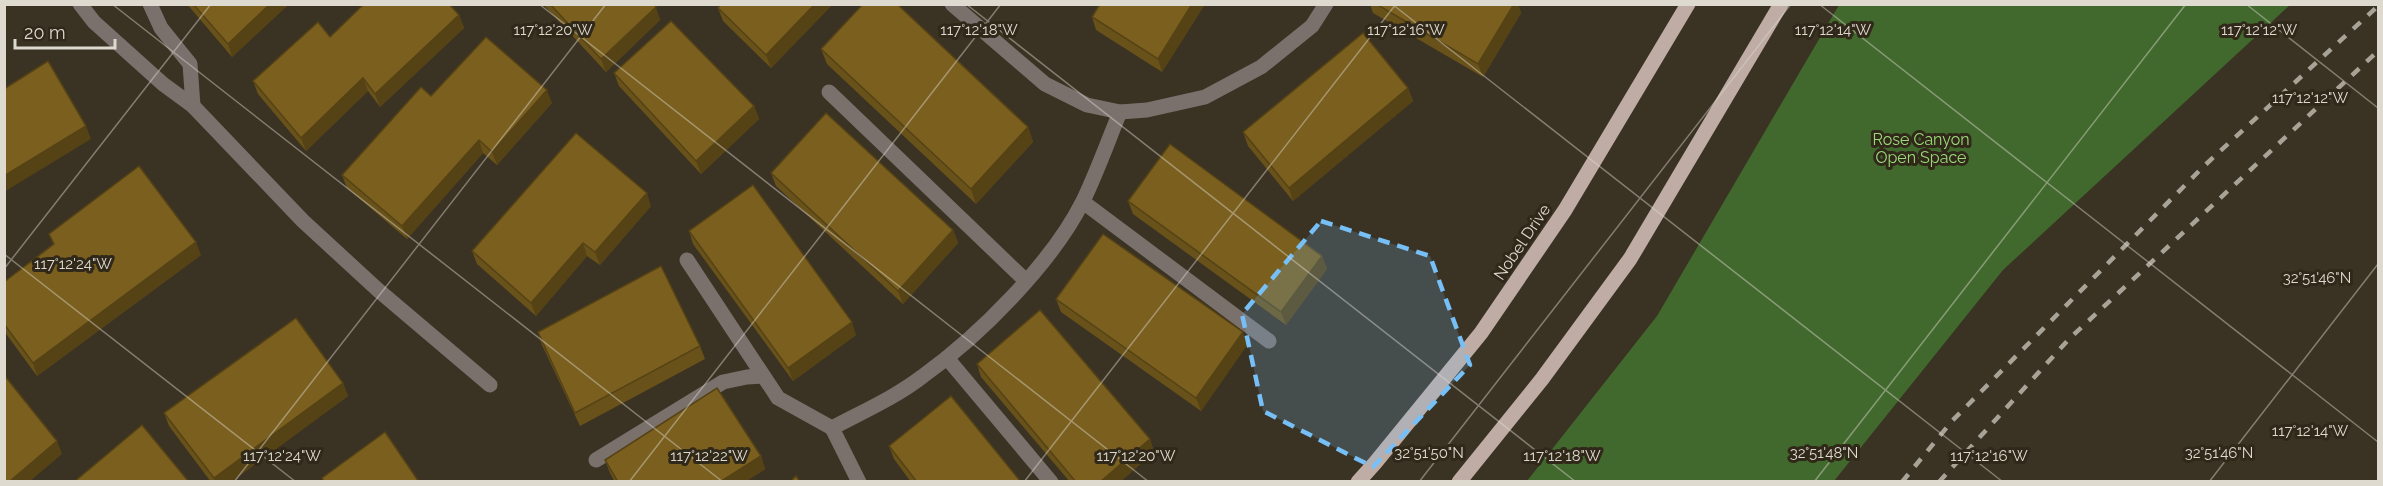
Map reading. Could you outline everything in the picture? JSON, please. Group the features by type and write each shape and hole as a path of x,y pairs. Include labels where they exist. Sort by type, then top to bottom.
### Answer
{"main road":[{"name":"Nobel Drive","path":"1358,482 1481,333 1565,210 1688,4"},
{"path":"1459,482 1542,379 1630,259 1781,4"}],"lane":[{"path":"80,4 94,22 163,84 193,106 303,221 378,290 490,385"},
{"path":"150,4 161,28 190,64 193,106"},
{"path":"952,4 1045,84 1087,105 1120,112 1147,110 1205,97 1261,67 1312,26 1326,4"},
{"path":"829,92 1026,281"},
{"path":"832,428 922,378 963,345 1026,281 1060,238 1083,202 1120,112"},
{"path":"1083,202 1269,341"},
{"path":"687,260 778,398 832,428 860,482"},
{"path":"947,358 1051,482"},
{"path":"596,460 723,382 763,376"}],"highlighted area":[{"path":"1321,221 1430,256 1470,365 1373,467 1263,411 1242,314"}],"green space":[{"name":"Rose Canyon Open Space","path":"1839,5 2290,5 2003,270 1834,481 1527,481 1657,316"}],"building":[{"path":"193,4 270,4 228,44"},
{"path":"364,4 449,4 459,15 375,94 363,78 301,138 253,81 318,22 330,37"},
{"path":"550,4 654,4 656,7 601,59"},
{"path":"721,4 815,4 766,55 718,8"},
{"path":"863,4 897,4 1028,127 971,189 821,49"},
{"path":"1100,4 1192,4 1158,59 1092,17"},
{"path":"1376,4 1514,4 1478,64"},
{"path":"671,21 754,106 696,161 614,73"},
{"path":"1363,33 1408,88 1289,188 1243,132"},
{"path":"486,37 547,90 492,152 479,140 402,226 342,175 421,87 431,96"},
{"path":"48,61 86,126 4,176 4,89"},
{"path":"826,113 953,230 898,291 771,173"},
{"path":"576,133 647,193 595,252 583,243 531,303 472,251"},
{"path":"1170,144 1322,256 1281,312 1128,201"},
{"path":"139,166 196,242 33,363 4,324 4,282 54,244 49,234"},
{"path":"753,185 852,322 788,368 689,231"},
{"path":"1103,234 1243,332 1196,398 1056,299"},
{"path":"661,266 700,346 575,413 538,332"},
{"path":"1040,310 1150,439 1100,482 1076,482 977,364"},
{"path":"296,318 343,383 214,478 164,413"},
{"path":"4,375 57,441 9,482 4,482"},
{"path":"717,388 761,456 720,482 618,482 605,460"},
{"path":"951,396 1021,482 917,482 889,446"},
{"path":"142,425 189,482 74,482"},
{"path":"385,432 419,482 324,482 322,478"},
{"path":"796,476 800,482 790,482"}],"railway":[{"path":"1902,482 1952,421 2204,166 2378,6"},
{"path":"1939,482 2069,339 2378,51"}]}
